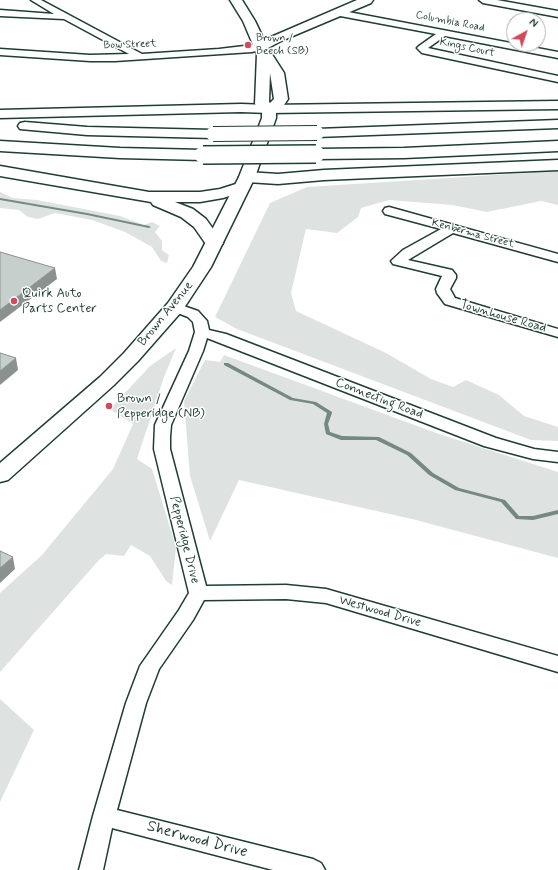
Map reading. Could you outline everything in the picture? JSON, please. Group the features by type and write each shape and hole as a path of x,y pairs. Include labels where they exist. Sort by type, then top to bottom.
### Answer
{"main road":[{"path":"236,0 249,21 262,51 262,104 269,109"},
{"path":"262,51 277,38 368,0"},
{"path":"0,114 241,108 269,109 558,105"},
{"name":"Brown Avenue","path":"0,475 107,381 131,357 175,307 202,267 245,182 260,146 269,118 269,109"},
{"path":"0,125 88,131 213,134 317,133 558,124"},
{"path":"0,146 120,153 204,155 404,152 558,146"},
{"path":"0,171 149,197 200,197 223,193 245,182 278,179 324,175 558,165"},
{"path":"149,197 187,213 200,223 214,243"}],"street":[{"path":"35,0 141,57"},
{"path":"483,0 558,14"},
{"path":"0,13 68,18"},
{"name":"Columbia Road","path":"338,13 558,55"},
{"name":"Kings Court","path":"444,33 422,48 425,51 558,79"},
{"name":"Bow Street","path":"0,52 90,58 141,57 243,50 262,51"},
{"name":"Kenberma Street","path":"389,211 558,258"},
{"name":"Townhouse Road","path":"452,228 408,253 398,261 447,272 449,278 443,289 444,293 450,301 456,304 558,333"},
{"path":"175,307 193,314 200,321 202,332"},
{"name":"Connecting Road","path":"202,332 221,337 490,442 533,454 558,457"},
{"name":"Pepperidge Drive","path":"91,870 104,816 136,703 150,666 186,614 198,593 162,449 162,437 163,425 202,332"},
{"name":"Westwood Drive","path":"198,593 286,592 326,596 558,664"},
{"name":"Sherwood Drive","path":"104,816 313,870"}],"shaded area":[{"path":"558,171 558,205 541,201 487,212 452,205 389,200 361,208 358,217 337,233 306,229 291,293 296,311 386,353 431,379 453,387 466,380 499,395 524,416 558,427 558,441 531,440 237,329 215,317 270,203 307,187"},
{"path":"0,192 13,198 37,200 120,216 144,225 152,222 160,226 155,232 162,241 162,250 169,255 167,263 161,261 152,247 125,232 92,220 55,213 38,219 28,217 19,210 0,208"},
{"path":"176,348 164,377 137,459 152,469 176,547 172,585 166,581 150,556 131,545 124,556 106,554 98,561 0,672 0,593 42,555 113,469 133,424 110,409 150,366"},
{"path":"224,355 439,434 558,472 558,558 412,519 239,480 210,541 190,476 184,401 205,360 220,362"},
{"path":"0,699 34,730 0,802"}],"building":[{"name":"Quirk Auto Parts Center","path":"0,252 55,268 0,310"},
{"path":"0,353 16,358 0,371"},
{"path":"0,551 13,557 0,568"}],"waterway":[{"path":"0,199 87,214 149,227"},
{"path":"226,364 292,399 314,403 330,413 326,424 328,433 341,438 377,438 409,454 431,474 457,489 503,501 518,518 533,518 558,512"}],"place":[{"name":"Brown / Beech (SB)","path":"248,45"},
{"name":"Quirk Auto Parts Center","path":"14,301"},
{"name":"Brown / Pepperidge (NB)","path":"109,406"}]}
